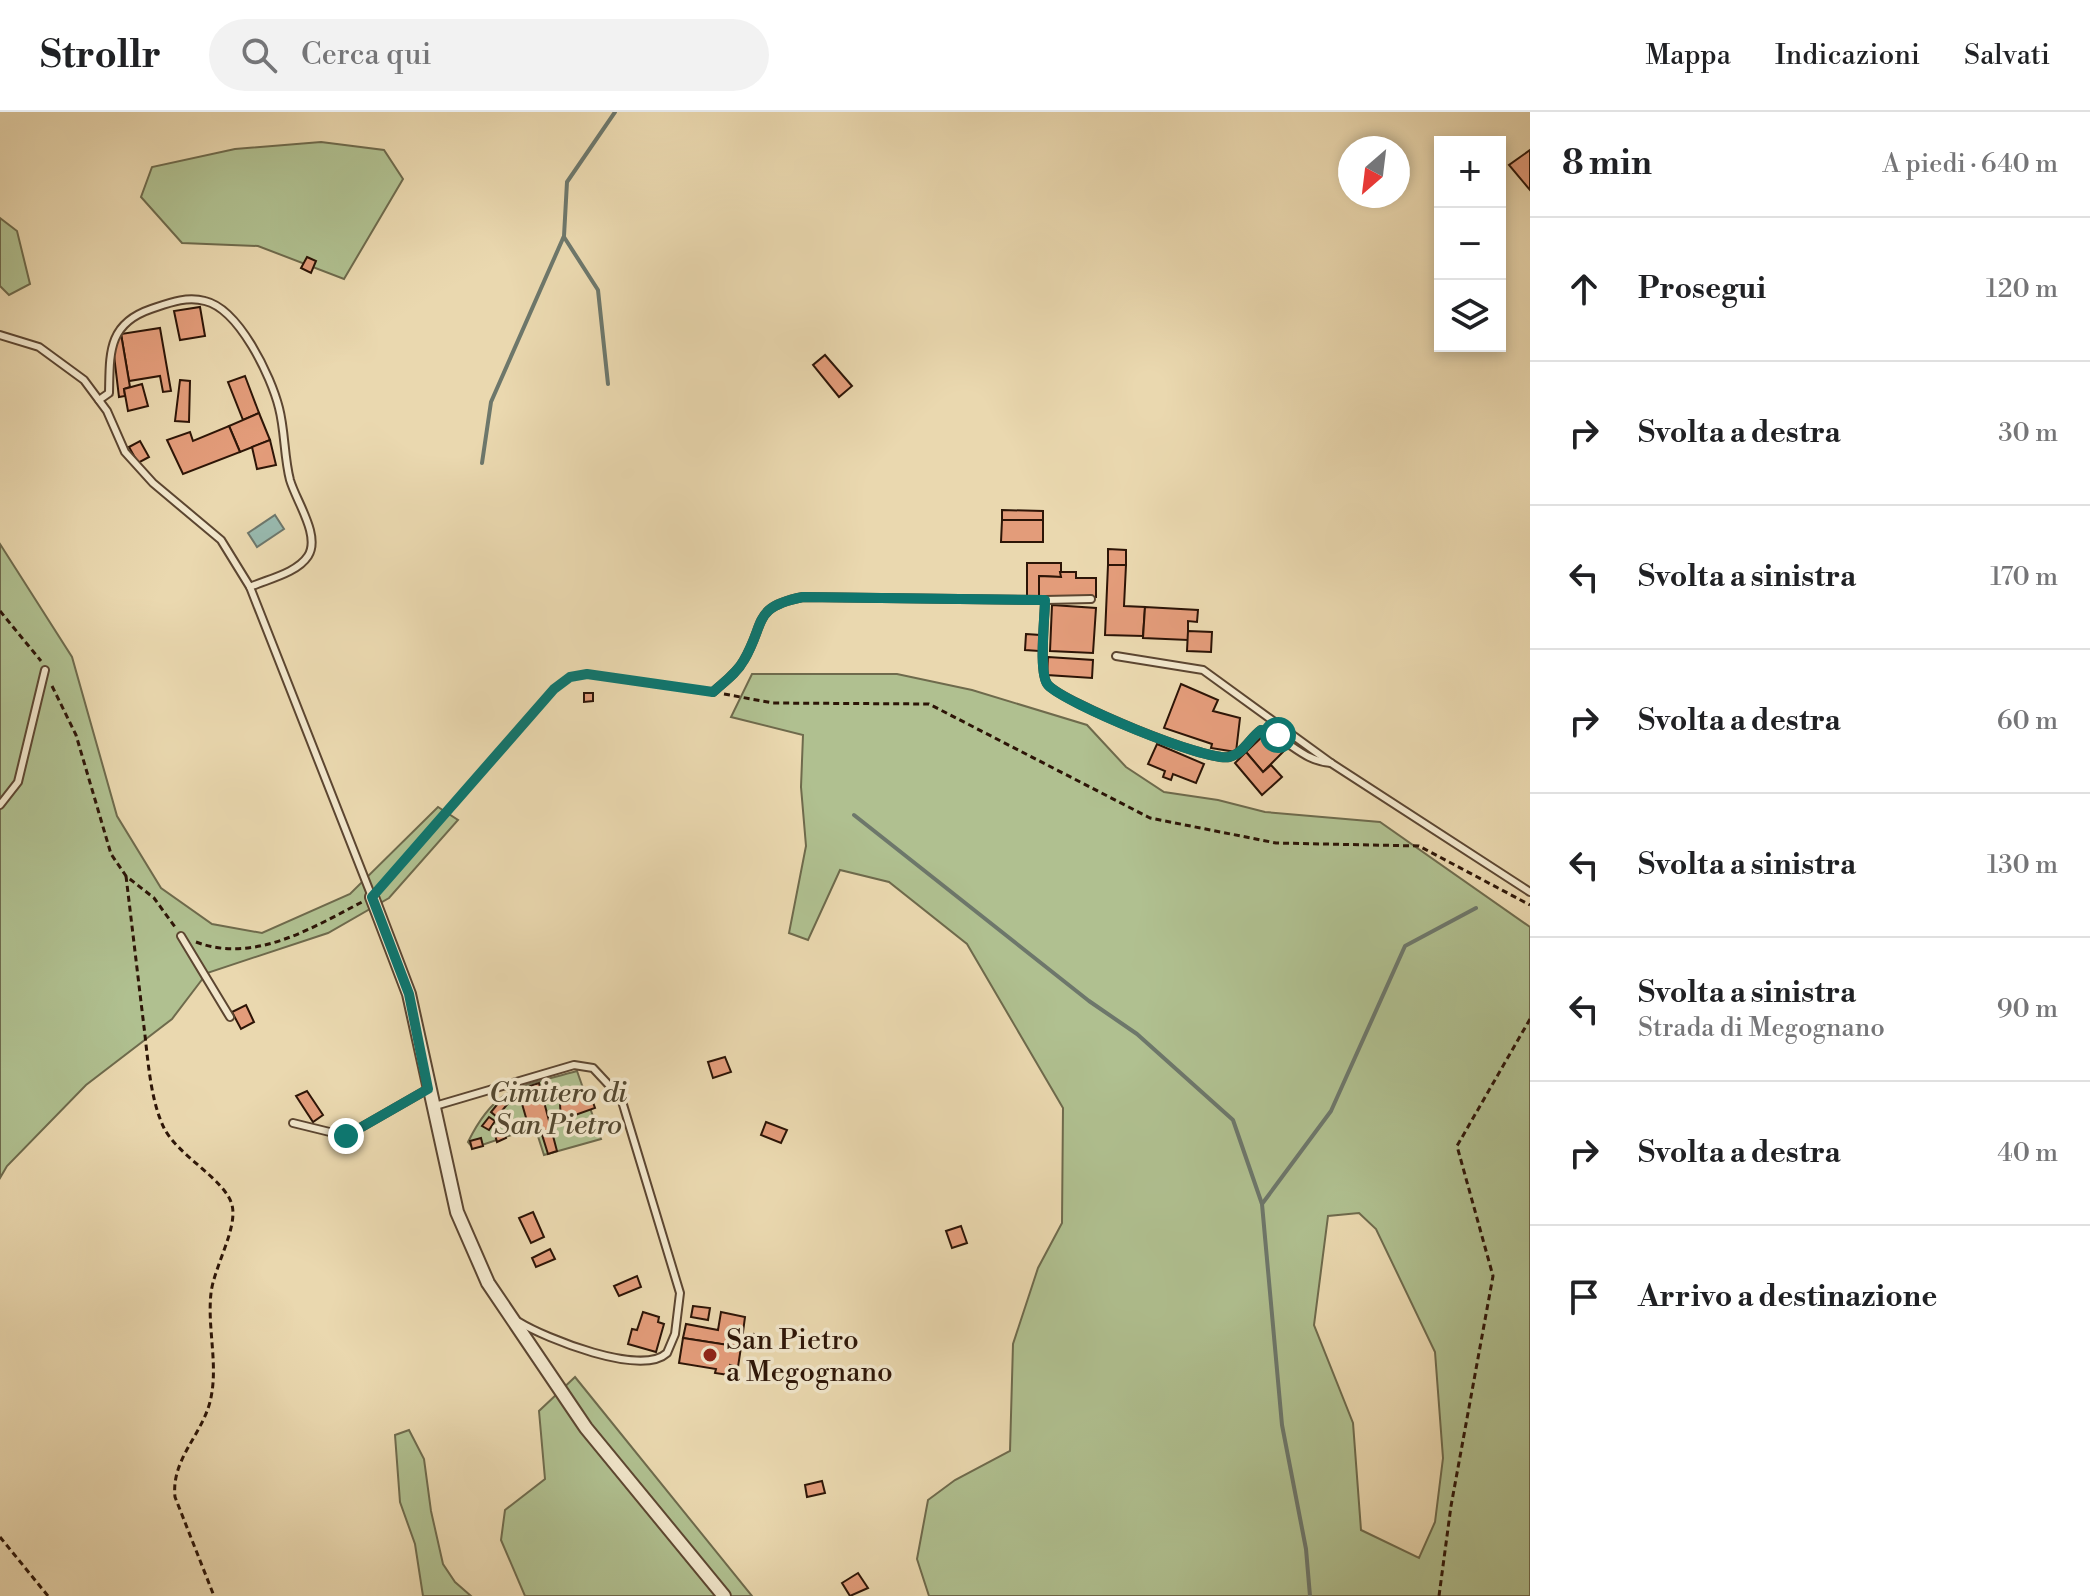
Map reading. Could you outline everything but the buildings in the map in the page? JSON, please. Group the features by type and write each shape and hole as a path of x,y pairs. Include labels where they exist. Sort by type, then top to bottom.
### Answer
{"street":[{"path":"372,897 409,994 431,1107 457,1212 488,1283 586,1428 724,1596"}],"lane":[{"path":"99,400 109,393 110,344 124,324 146,311 183,299 205,301 224,309 241,329 279,406 290,479 311,535 310,552 299,566 250,587"},
{"path":"0,335 48,354 84,380 99,400 125,452 153,483 221,540 250,587 372,897"},
{"path":"713,692 743,662 766,610 781,601 803,597 1091,599"},
{"path":"1045,600 1042,673 1047,685 1068,698 1148,735 1212,758 1237,754 1261,730 1278,735 1315,762 1331,763"},
{"path":"1116,656 1203,670 1331,763 1530,892"},
{"path":"0,805 18,782 45,670"},
{"path":"181,936 230,1017"},
{"path":"431,1107 574,1065 593,1068 621,1098 680,1293 675,1334 667,1353 661,1359 649,1361 584,1350 539,1335 509,1316"},
{"path":"293,1123 346,1136 428,1089"}],"path":[{"path":"0,611 36,651 76,735 111,854 126,876 154,898 181,936 233,950 263,947 372,897 554,689 570,677 587,674 773,703 929,704 1150,818 1276,843 1419,846 1530,905"},
{"path":"126,876 150,1071 164,1128 232,1205 232,1226 216,1266 211,1295 213,1381 209,1404 173,1480 175,1497 214,1596"},
{"path":"1439,1596 1451,1506 1493,1276 1457,1146 1530,1019"},
{"path":"0,1537 48,1596"}],"green space":[{"path":"321,142 384,150 403,179 344,279 258,246 182,243 141,197 152,167 235,149"},
{"path":"0,218 17,231 30,284 9,295 0,286"},
{"path":"0,544 72,657 117,816 161,888 212,924 262,933 350,894 438,807 458,820 389,898 328,933 207,973 172,1019 86,1085 7,1166 0,1178"},
{"path":"752,674 897,674 972,690 1087,725 1126,767 1164,792 1218,800 1265,812 1380,822 1530,927 1530,1596 929,1596 917,1559 928,1500 955,1480 1010,1451 1013,1344 1038,1268 1062,1223 1063,1108 967,944 889,882 840,870 808,940 789,933 806,846 801,787 803,735 731,717","holes":["1359,1213 1376,1229 1435,1352 1443,1458 1435,1522 1419,1558 1361,1530 1353,1423 1314,1325 1328,1216"]},
{"name":"Cimitero di San Pietro","path":"577,1071 601,1139 544,1155 535,1127 473,1148 468,1142 489,1109 512,1091"},
{"path":"575,1377 752,1596 525,1596 501,1540 505,1510 545,1479 539,1411"},
{"path":"409,1430 424,1459 443,1564 455,1582 471,1596 423,1596 415,1544 400,1502 395,1435"}],"water":[{"path":"275,515 284,529 257,547 248,533"}],"waterway":[{"path":"482,463 491,402 564,236 567,182 615,112"},
{"path":"564,237 598,290 608,384"},
{"path":"854,815 1089,1001 1137,1034 1233,1120 1262,1204 1282,1425 1306,1549 1310,1596"},
{"path":"1262,1204 1331,1111 1405,946 1476,908"}],"place":[{"name":"San Pietro a Megognano","path":"710,1355"}],"route":[{"path":"346,1136 428,1089 409,994 372,897 554,689 570,677 587,674 713,692 743,662 766,610 781,601 803,597 1045,600 1042,673 1047,685 1068,698 1148,735 1212,758 1237,754 1261,730 1278,735"}]}
